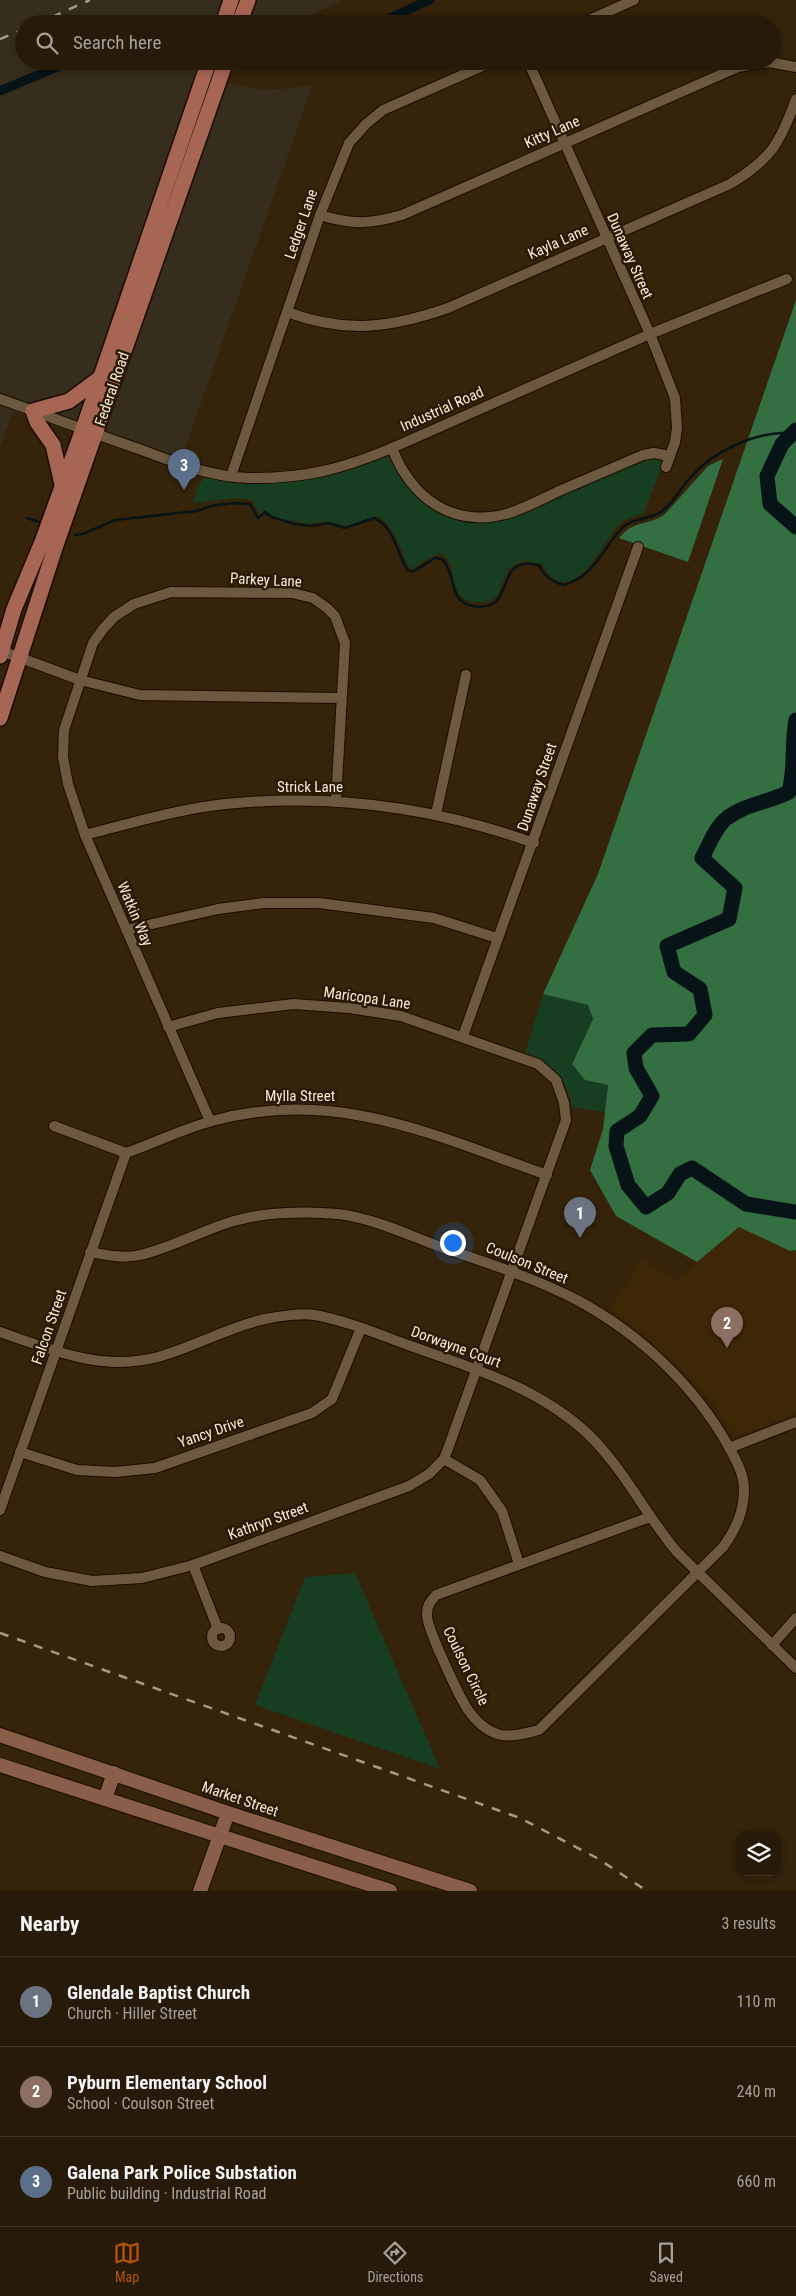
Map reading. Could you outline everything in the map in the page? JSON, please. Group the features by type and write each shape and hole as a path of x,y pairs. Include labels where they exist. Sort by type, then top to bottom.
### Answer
{"main road":[{"path":"226,15 231,0"},
{"path":"242,15 248,0"},
{"name":"Federal Road","path":"0,718 21,658 90,431 130,314 173,168 206,70"},
{"name":"Federal Road","path":"1,654 14,609 42,542 62,485 90,431 100,378 130,314 188,173 223,70"},
{"path":"173,168 188,173"},
{"path":"62,485 53,445 37,422 33,411 69,401 100,378"},
{"name":"Market Street","path":"0,1735 228,1813 464,1890"},
{"path":"0,1765 325,1868 386,1890"},
{"path":"105,1799 114,1773"},
{"path":"200,1891 228,1813"},
{"path":"325,1868 332,1846"}],"street":[{"path":"600,15 634,0"},
{"name":"Kitty Lane","path":"781,64 796,66"},
{"name":"Ledger Lane","path":"231,476 320,215 342,156 349,143 366,124 383,110 474,70"},
{"name":"Dunaway Street","path":"532,70 650,334 675,398 678,413 675,442 666,467"},
{"name":"Kitty Lane","path":"320,215 355,224 387,219 731,70"},
{"name":"Kayla Lane","path":"287,312 322,323 364,327 413,320 448,308 605,237 730,184 753,170 772,151 780,138 796,99"},
{"name":"Industrial Road","path":"0,399 199,470 231,476 292,476 326,471 350,465 392,448 650,334 787,278"},
{"path":"392,448 401,470 424,497 439,507 456,513 480,517 508,514 643,455 654,453 670,456"},
{"name":"Dunaway Street","path":"463,1036 497,938 534,843 638,547"},
{"name":"Parkey Lane","path":"70,711 93,643 114,616 134,604 171,592 292,593 312,598 335,616 342,631 344,643 336,800"},
{"path":"1,654 21,658 80,680 140,695 342,698"},
{"path":"436,814 466,675"},
{"name":"Watkin Way","path":"70,711 64,730 63,757 68,784 85,835 210,1121"},
{"name":"Strick Lane","path":"85,835 169,813 236,803 336,800 436,814 493,828 534,843"},
{"path":"126,930 218,908 264,903 318,903 434,918 497,938"},
{"name":"Maricopa Lane","path":"168,1027 218,1013 293,1004 349,1008 401,1016 463,1036 538,1064 552,1076"},
{"name":"Kathryn Street","path":"0,1556 45,1572 92,1581 142,1578 193,1565 409,1486 429,1474 444,1459 478,1370 566,1120 564,1103 556,1080 552,1076"},
{"name":"Mylla Street","path":"126,1153 210,1121 273,1110 336,1110 403,1124 547,1175"},
{"path":"54,1126 126,1153"},
{"name":"Falcon Street","path":"0,1510 126,1153"},
{"name":"Coulson Street","path":"90,1252 117,1257 140,1256 235,1220 303,1212 341,1214 380,1224 512,1272 577,1300 645,1346 677,1377 702,1407 742,1470 743,1504 740,1520 723,1547 697,1572"},
{"name":"Dorwayne Court","path":"0,1332 84,1360 107,1363 157,1357 265,1319 314,1315 361,1328 478,1370 526,1390 572,1420 611,1460 662,1534 697,1572 796,1668"},
{"name":"Yancy Drive","path":"20,1452 77,1470 115,1472 155,1468 312,1413 332,1399 361,1328"},
{"path":"729,1448 796,1422"},
{"path":"444,1459 480,1480 502,1511 519,1564"},
{"name":"Coulson Circle","path":"650,1517 436,1595 428,1604 427,1617 435,1638 468,1709 479,1724 498,1734 519,1735 539,1730 697,1572"},
{"path":"193,1565 218,1629"},
{"path":"772,1645 796,1618"}],"shaded area":[{"path":"0,0 343,0 310,15 15,15 15,70 230,70 225,82 262,90 294,88 313,84 181,460 76,433 13,412 0,446"},
{"path":"739,1227 790,1251 796,1250 796,1414 734,1437 716,1407 678,1365 611,1309 641,1259 676,1280"}],"green space":[{"path":"796,300 796,1250 790,1251 739,1227 697,1262 616,1216 590,1170 603,1129 608,1085 585,1080 572,1064 593,1019 588,1005 543,994 598,874"},
{"path":"386,456 392,460 409,489 426,503 479,522 500,520 522,513 644,459 660,459 663,463 643,514 629,518 621,523 593,562 575,579 565,582 555,579 548,573 543,564 522,561 509,568 497,596 490,601 484,602 466,599 460,594 456,588 448,560 442,554 429,557 412,569 409,567 389,526 378,516 348,526 323,521 310,524 277,518 263,510 260,515 252,500 236,498 193,503 199,484 206,476 275,482 304,480 359,466"},
{"path":"723,459 688,562 619,538 630,528 652,521 665,514 708,466"},
{"path":"543,994 588,1005 593,1019 572,1064 585,1080 608,1084 605,1112 572,1107 566,1088 556,1072 543,1061 525,1053"},
{"path":"355,1573 440,1769 255,1705 305,1577"}],"waterway":[{"path":"396,15 430,0"},
{"path":"0,91 50,70"},
{"path":"796,430 782,444 767,476 770,504 796,527"},
{"path":"75,535 83,534 115,520 197,511 211,506 234,503 250,504 258,518 265,512 272,517 294,524 313,526 328,523 345,528 374,518 381,522 391,534 408,571 414,571 435,558 442,559 450,572 459,599 473,606 482,607 496,602 510,574 519,565 539,565 548,578 563,585 574,581 590,569 625,525 663,510 689,479 710,460 722,452 750,439 764,435 793,433"},
{"path":"27,518 39,522"},
{"path":"796,720 789,792 742,809 723,821 702,858 735,888 729,919 667,946 674,972 700,989 705,1015 689,1034 652,1035 634,1053 636,1068 652,1096 640,1116 617,1131 616,1146 628,1185 646,1207 668,1193 680,1174 692,1168 746,1204 796,1212"}],"railway":[{"path":"56,15 90,0"},
{"path":"0,39 15,33"},
{"path":"0,1633 520,1818 597,1858 647,1891"}],"place":[{"name":"Galena Park Police Substation","path":"184,490"},
{"name":"Glendale Baptist Church","path":"580,1238"},
{"name":"Pyburn Elementary School","path":"727,1348"}]}
